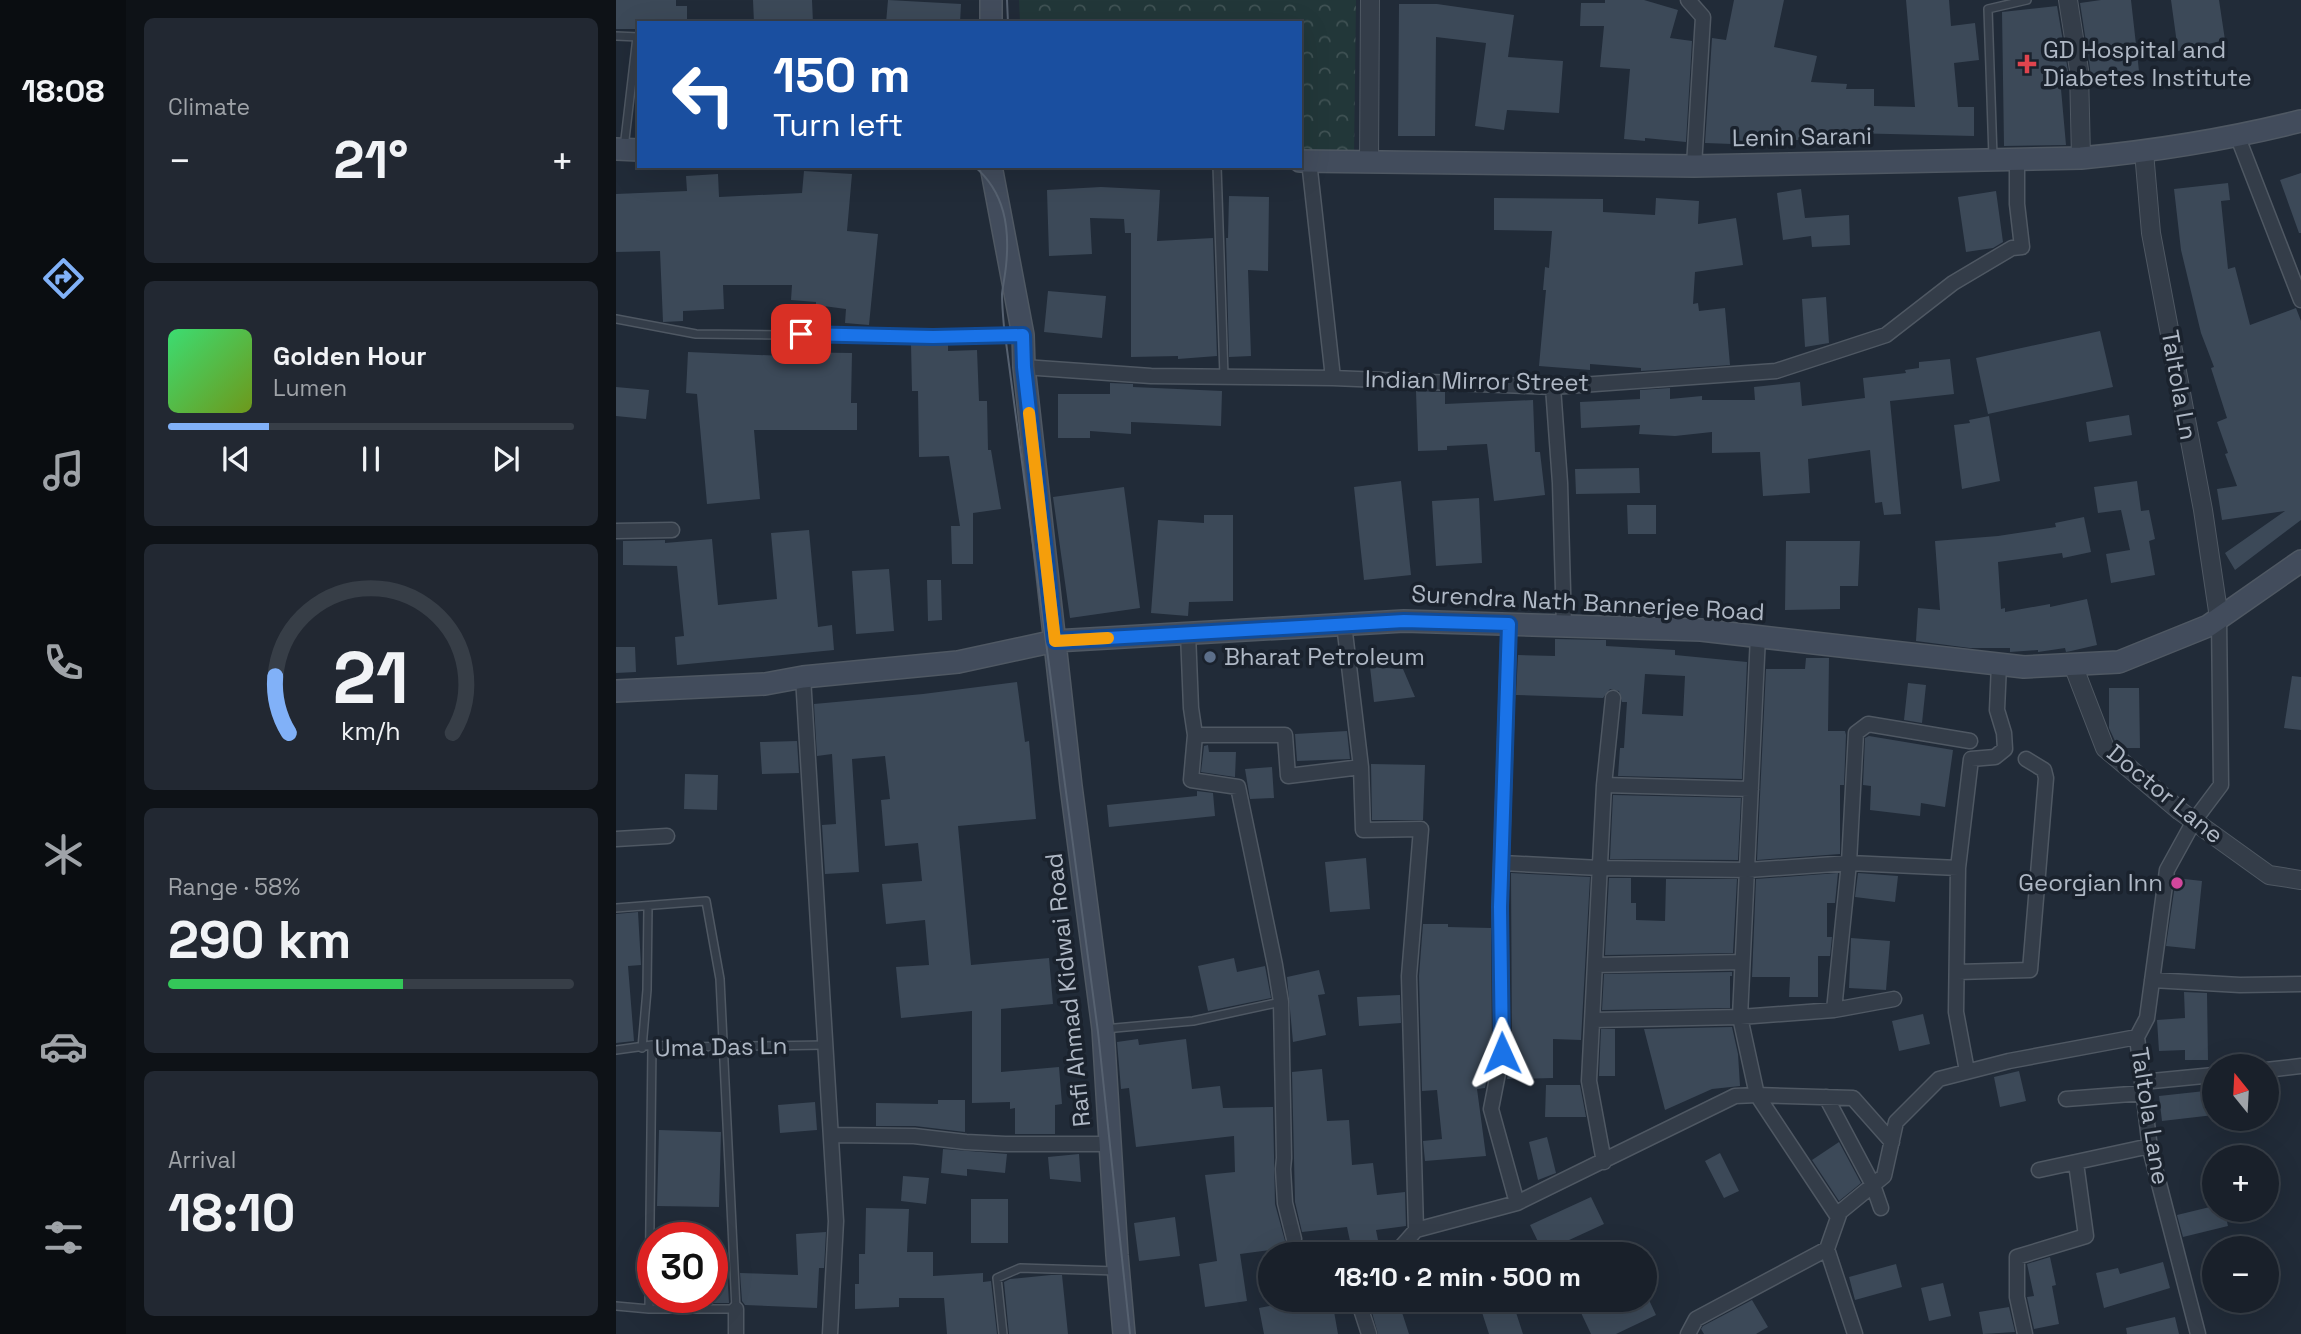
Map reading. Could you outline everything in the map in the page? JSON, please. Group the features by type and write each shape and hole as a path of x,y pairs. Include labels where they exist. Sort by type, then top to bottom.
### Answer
{"main road":[{"path":"991,0 991,21"},
{"name":"Lenin Sarani","path":"1305,161 1694,166 2081,158 2144,152 2301,121"},
{"name":"Rafi Ahmad Kidwai Road","path":"991,168 1023,335 1024,367 1071,786 1103,1029 1124,1334"},
{"name":"Surendra Nath Bannerjee Road","path":"616,691 765,684 803,677 958,662 1055,641 1404,621 1701,630 2024,667 2119,662 2208,626 2301,561"}],"street":[{"path":"1369,162 1370,0"},
{"path":"1688,0 1703,17 1694,166"},
{"path":"2067,0 2079,69 2081,158"},
{"path":"2237,135 2301,300"},
{"name":"Taltola Ln","path":"2144,152 2151,233 2203,510 2218,618"},
{"name":"Indian Mirror Street","path":"1024,367 1151,376 1333,378 1553,387 1776,371 1886,335 1953,283 2012,248 2022,247 2017,204 2017,160"},
{"path":"1305,161 1333,378"},
{"path":"1553,387 1560,483 1564,626"},
{"path":"616,531 672,530"},
{"name":"Taltola Lane","path":"2198,1334 2150,1146 2137,1037 2147,1018 2167,870 2194,821 2221,785 2218,618"},
{"path":"1344,624 1361,767 1363,830 1421,829 1409,976 1416,1230"},
{"path":"1509,624 1500,907 1502,1053 1491,1109 1517,1203"},
{"path":"1188,633 1191,708 1195,735 1191,780 1238,787 1275,965 1283,1031 1284,1192 1294,1239"},
{"path":"1758,636 1740,1017 1757,1095 1838,1217"},
{"path":"1967,1072 1956,1012 1958,867 1971,759 1995,757 2005,749 2004,733 1997,710 1999,664"},
{"name":"Doctor Lane","path":"2073,665 2105,748 2194,821 2269,876 2301,880"},
{"path":"803,677 836,1221 830,1334"},
{"path":"1604,1162 1589,1081 1604,785 1613,698"},
{"path":"1834,1010 1849,863 1856,733 1868,724 1970,741"},
{"path":"1195,735 1285,735 1288,776 1361,767"},
{"path":"1956,972 2030,970 2046,778 2044,770 2026,759"},
{"path":"1604,785 1751,789"},
{"path":"616,839 667,836"},
{"path":"1502,863 1600,868 1748,870 1849,863 1958,867"},
{"path":"1595,965 1742,962"},
{"path":"2152,980 2240,985 2301,984"},
{"path":"1593,1020 1740,1017 1834,1010 1894,999"},
{"path":"1855,1334 1827,1249 1840,1212 1884,1175 1896,1122 1939,1079 2009,1060 2137,1037"},
{"path":"2279,1069 2301,1066"},
{"path":"2066,1099 2202,1077"},
{"path":"1405,1242 1416,1230 1517,1203 1735,1096 1853,1098 1892,1142"},
{"path":"1826,1097 1872,1185 1881,1208"},
{"path":"831,1135 914,1136 1004,1144 1110,1143"},
{"path":"2039,1170 2150,1146"},
{"path":"2025,1334 2017,1297 2017,1257 2086,1236 2076,1163"},
{"path":"1688,1334 1696,1319 1827,1249"},
{"path":"736,1309 736,1334"},
{"path":"1362,1312 1369,1334"}],"lane":[{"path":"1993,160 1988,9 2027,0"},
{"path":"616,36 637,37"},
{"path":"626,150 637,46"},
{"path":"1217,168 1224,376"},
{"path":"616,319 696,334 933,337 1023,335"},
{"path":"616,908 706,901 720,979 736,1309 728,1309"},
{"path":"642,1048 647,990 648,906"},
{"path":"1103,1029 1193,1021 1280,1002"},
{"path":"650,1222 652,1045"},
{"name":"Uma Das Ln","path":"616,1051 652,1045 825,1045"},
{"path":"1003,1334 997,1278 1020,1268 1118,1271"},
{"path":"616,1306 637,1308"}],"green space":[{"path":"1019,0 1356,0 1354,157 1302,156 1302,21 1020,21"}],"building":[{"path":"616,0 676,0 676,6 687,6 687,21 637,21 637,29 616,29"},
{"path":"753,0 812,0 813,21 754,21"},
{"path":"888,0 961,4 960,21 886,21"},
{"path":"1605,0 1644,0 1678,10 1670,38 1692,41 1686,142 1624,139 1630,69 1600,67 1604,26 1580,26 1581,3 1605,3"},
{"path":"1734,0 1784,0 1774,47 1817,56 1811,82 1847,84 1846,89 1874,89 1874,106 1915,107 1906,0 1949,0 1951,26 1975,23 1979,60 1954,63 1958,107 1974,107 1974,136 1805,132 1805,140 1774,140 1774,144 1732,141 1732,144 1705,143 1712,38 1726,40"},
{"path":"2131,0 2140,80 2091,86 2080,3"},
{"path":"2171,0 2219,0 2225,40 2178,51"},
{"path":"1399,4 1437,4 1514,15 1508,57 1563,61 1559,113 1507,110 1504,130 1475,126 1486,43 1436,37 1435,136 1398,136"},
{"path":"2057,6 2068,71 2068,88 2061,89 2066,145 2004,146 2002,12"},
{"path":"804,171 852,174 847,231 878,234 869,325 845,323 846,309 791,300 792,285 723,285 724,309 683,311 683,321 663,322 660,251 616,252 616,194 687,191 686,176 718,174 719,197 802,193"},
{"path":"2301,173 2301,233 2299,233 2280,180"},
{"path":"2228,183 2230,200 2221,201 2228,269 2235,267 2250,325 2296,308 2301,321 2301,520 2235,570 2225,553 2285,511 2222,520 2217,489 2237,486 2217,422 2227,418 2211,368 2214,367 2201,333 2181,250 2174,189"},
{"path":"1101,187 1160,190 1157,241 1213,238 1217,356 1178,359 1178,356 1131,357 1131,233 1125,233 1124,219 1090,218 1092,254 1049,256 1047,190"},
{"path":"1801,189 1805,218 1849,215 1850,245 1812,247 1811,236 1783,240 1777,193"},
{"path":"1996,191 2003,242 1993,248 1966,252 1958,197"},
{"path":"1229,196 1269,197 1268,271 1248,270 1251,356 1229,357 1226,238"},
{"path":"1494,198 1603,199 1603,212 1655,215 1656,198 1699,201 1698,224 1736,218 1743,265 1695,272 1693,304 1698,303 1699,311 1725,308 1730,365 1641,371 1641,368 1590,364 1590,370 1539,366 1546,290 1543,290 1545,267 1549,268 1552,231 1494,230"},
{"path":"1048,291 1106,296 1102,338 1044,332"},
{"path":"1826,297 1829,343 1805,347 1802,299"},
{"path":"2100,331 2113,387 1988,414 1976,358"},
{"path":"948,343 948,351 977,350 979,401 987,401 988,450 991,450 1001,509 973,513 973,564 952,564 951,526 960,526 949,456 919,457 918,391 912,391 911,344"},
{"path":"688,352 784,356 784,352 852,353 851,403 857,403 857,430 754,430 760,499 707,504 697,394 686,393"},
{"path":"1950,359 1954,394 1890,401 1901,514 1884,515 1882,502 1875,503 1870,450 1808,459 1810,493 1763,496 1760,452 1712,453 1712,432 1675,436 1639,434 1640,425 1581,428 1580,402 1640,399 1640,390 1670,388 1670,399 1702,396 1702,400 1755,400 1754,387 1800,382 1802,406 1865,398 1863,378 1906,373 1905,370 1919,368 1919,362"},
{"path":"1110,383 1133,384 1133,387 1222,391 1221,426 1131,422 1131,434 1090,431 1090,438 1058,438 1058,394 1110,394"},
{"path":"616,387 649,390 646,419 616,416"},
{"path":"1416,391 1445,392 1445,404 1533,400 1535,452 1540,452 1545,495 1494,501 1487,444 1418,451"},
{"path":"2129,415 2132,435 2089,442 2086,422"},
{"path":"1989,416 2000,481 1962,489 1954,425"},
{"path":"1639,468 1640,493 1576,494 1575,469"},
{"path":"1401,481 1411,575 1364,580 1354,487"},
{"path":"2137,481 2141,511 2149,510 2155,539 2149,541 2155,575 2111,583 2106,554 2130,550 2121,510 2098,513 2094,487"},
{"path":"1124,487 1140,608 1070,618 1053,497"},
{"path":"1479,498 1482,563 1436,566 1432,501"},
{"path":"1627,505 1656,505 1656,534 1628,534"},
{"path":"1204,515 1233,515 1233,601 1189,602 1188,616 1151,613 1158,520 1204,523"},
{"path":"2084,517 2091,552 2063,558 2062,553 1998,562 2001,609 2005,608 2005,612 2050,604 2050,607 2087,599 2097,645 2066,652 2065,648 2010,652 2010,648 1970,648 1916,641 1918,608 1940,610 1935,541 1998,536 2056,527 2055,523"},
{"path":"809,530 818,627 832,625 834,650 677,665 675,637 684,636 677,566 623,565 623,541 665,540 665,543 712,539 718,605 777,599 771,533"},
{"path":"1786,541 1860,541 1858,586 1840,586 1840,609 1785,610"},
{"path":"889,569 894,631 856,634 852,571"},
{"path":"927,580 941,580 942,620 928,621"},
{"path":"1555,639 1606,640 1606,646 1675,650 1675,655 1747,662 1742,779 1618,776 1620,748 1624,748 1627,702 1622,702 1619,691 1610,689 1603,698 1516,695 1518,655 1555,656","holes":["1645,674 1685,676 1683,716 1642,714"]},
{"path":"616,647 635,647 636,672 616,673"},
{"path":"1806,658 1829,658 1828,731 1845,731 1846,735 1844,785 1840,785 1840,854 1757,860 1766,669 1805,669"},
{"path":"1370,667 1403,669 1415,697 1374,702"},
{"path":"2292,676 2301,677 2301,730 2284,728"},
{"path":"1017,682 1025,742 1029,741 1036,819 958,826 971,965 1049,958 1053,1004 1001,1009 1001,1072 1059,1067 1062,1104 1055,1105 1055,1134 1015,1134 1015,1108 1010,1109 1010,1102 972,1103 972,1011 901,1018 896,967 929,965 925,920 886,924 882,884 922,881 918,843 885,846 881,800 890,799 885,756 852,759 859,872 825,874 822,825 836,824 832,754 817,756 814,704"},
{"path":"1908,683 1926,685 1922,723 1904,720"},
{"path":"2109,688 2139,688 2140,748 2123,748 2115,741 2109,728"},
{"path":"1347,731 1350,759 1297,761 1295,734"},
{"path":"1869,736 1953,750 1945,807 1921,803 1920,816 1870,810 1871,786 1863,785 1865,738"},
{"path":"797,741 799,773 762,774 760,742"},
{"path":"1208,745 1209,752 1236,752 1235,777 1201,772 1204,746"},
{"path":"1371,764 1425,765 1423,820 1372,820"},
{"path":"1272,767 1274,798 1250,799 1245,769"},
{"path":"685,774 718,775 717,810 684,809"},
{"path":"1197,791 1213,793 1215,816 1109,827 1107,805 1197,796"},
{"path":"1613,795 1741,798 1738,860 1610,859"},
{"path":"1366,858 1370,909 1330,912 1325,862"},
{"path":"1511,873 1590,877 1581,1040 1553,1039 1553,1078 1507,1079 1512,1053"},
{"path":"1838,873 1835,903 1827,903 1827,937 1832,937 1830,956 1818,956 1818,997 1789,997 1790,977 1752,977 1756,879"},
{"path":"1858,873 1898,876 1895,902 1855,897"},
{"path":"1609,878 1631,878 1631,903 1636,903 1636,920 1665,921 1666,879 1737,879 1733,953 1605,955"},
{"path":"2176,878 2202,881 2195,949 2166,946"},
{"path":"638,912 641,965 628,966 634,1041 616,1043 616,914"},
{"path":"1423,924 1491,928 1492,1052 1485,1088 1477,1089 1486,1156 1425,1161 1423,1141 1442,1139 1437,1090 1422,1091 1419,976"},
{"path":"1851,938 1890,941 1886,990 1849,988"},
{"path":"1234,958 1237,972 1265,966 1271,998 1208,1011 1198,966"},
{"path":"1319,970 1325,994 1318,995 1326,1035 1293,1042 1287,977"},
{"path":"1732,972 1730,1008 1602,1010 1604,974"},
{"path":"2184,992 2207,993 2208,1054 2202,1054 2202,1060 2185,1060 2185,1050 2159,1051 2157,1020 2185,1018"},
{"path":"1400,995 1401,1023 1359,1026 1357,997"},
{"path":"1923,1014 1930,1044 1899,1051 1892,1021"},
{"path":"1732,1027 1738,1054 1740,1086 1712,1089 1665,1110 1644,1029"},
{"path":"1601,1029 1615,1029 1615,1076 1599,1076"},
{"path":"1138,1039 1139,1045 1186,1039 1192,1089 1220,1086 1223,1108 1273,1107 1275,1204 1286,1242 1258,1242 1258,1252 1240,1254 1247,1301 1205,1307 1199,1264 1217,1261 1205,1175 1235,1172 1234,1136 1136,1147 1129,1088 1121,1089 1117,1042"},
{"path":"1322,1069 1327,1121 1349,1120 1352,1165 1373,1163 1377,1195 1405,1192 1406,1226 1376,1230 1378,1242 1350,1242 1347,1227 1302,1232 1295,1202 1292,1072"},
{"path":"2019,1071 2026,1101 2000,1107 1994,1077"},
{"path":"1546,1085 1580,1085 1586,1117 1545,1117"},
{"path":"2202,1091 2202,1116 2162,1121 2159,1096"},
{"path":"938,1100 965,1100 965,1132 915,1126 876,1126 876,1103 938,1104"},
{"path":"815,1102 817,1130 780,1133 778,1105"},
{"path":"659,1130 721,1132 719,1207 657,1206"},
{"path":"1547,1137 1556,1173 1538,1180 1529,1142"},
{"path":"1839,1142 1861,1183 1839,1201 1812,1160"},
{"path":"943,1149 1007,1154 1005,1173 967,1169 967,1176 941,1173"},
{"path":"1720,1153 1739,1191 1724,1198 1705,1161"},
{"path":"1079,1154 1081,1182 1050,1179 1048,1157"},
{"path":"903,1176 929,1178 926,1204 901,1201"},
{"path":"1591,1197 1604,1224 1565,1242 1538,1242 1530,1225"},
{"path":"971,1199 1008,1199 1008,1243 971,1243"},
{"path":"866,1208 909,1209 907,1252 933,1252 933,1276 983,1273 983,1282 991,1281 997,1334 947,1334 944,1298 899,1298 899,1307 855,1309 855,1284 859,1284 859,1254 865,1254"},
{"path":"2202,1209 2202,1222 2227,1222 2228,1226 2183,1237 2177,1215"},
{"path":"1175,1217 1180,1256 1139,1261 1134,1223"},
{"path":"826,1232 824,1268 819,1268 817,1308 745,1305 742,1301 740,1273 798,1275 796,1234"},
{"path":"2050,1257 2056,1285 2052,1286 2059,1324 2034,1329 2027,1297 2034,1296 2027,1264"},
{"path":"2163,1262 2170,1288 2104,1308 2096,1273 2118,1268 2120,1274"},
{"path":"1896,1264 1902,1287 1855,1300 1849,1277"},
{"path":"1062,1275 1068,1334 1009,1334 1004,1282"},
{"path":"1943,1283 1951,1316 1929,1321 1921,1288"},
{"path":"1752,1300 1768,1327 1756,1334 1704,1334 1701,1329 1703,1326"},
{"path":"2009,1307 2015,1332 1983,1334 1979,1312"},
{"path":"1260,1312 1334,1312 1338,1334 1264,1334"},
{"path":"1372,1312 1402,1312 1409,1334 1378,1334"},
{"path":"1482,1312 1516,1312 1523,1334 1489,1334"},
{"path":"1581,1312 1655,1312 1656,1315 1616,1334 1591,1334"},
{"path":"2175,1317 2179,1334 2127,1334 2126,1328"}],"tram line":[{"path":"1007,0 1008,21"},
{"path":"976,168 993,187 1006,225 1006,270 1002,294 1004,327 1098,1032 1130,1334"}],"slow traffic":[{"path":"1029,413 1055,641 1108,638"}],"place":[{"name":"GD Hospital and Diabetes Institute","path":"2027,64"},
{"name":"Bharat Petroleum","path":"1210,657"},
{"name":"Georgian Inn","path":"2177,883"}],"route":[{"path":"801,334 933,337 1023,335 1024,367 1055,641 1404,621 1509,624 1500,907 1502,1053"}]}
